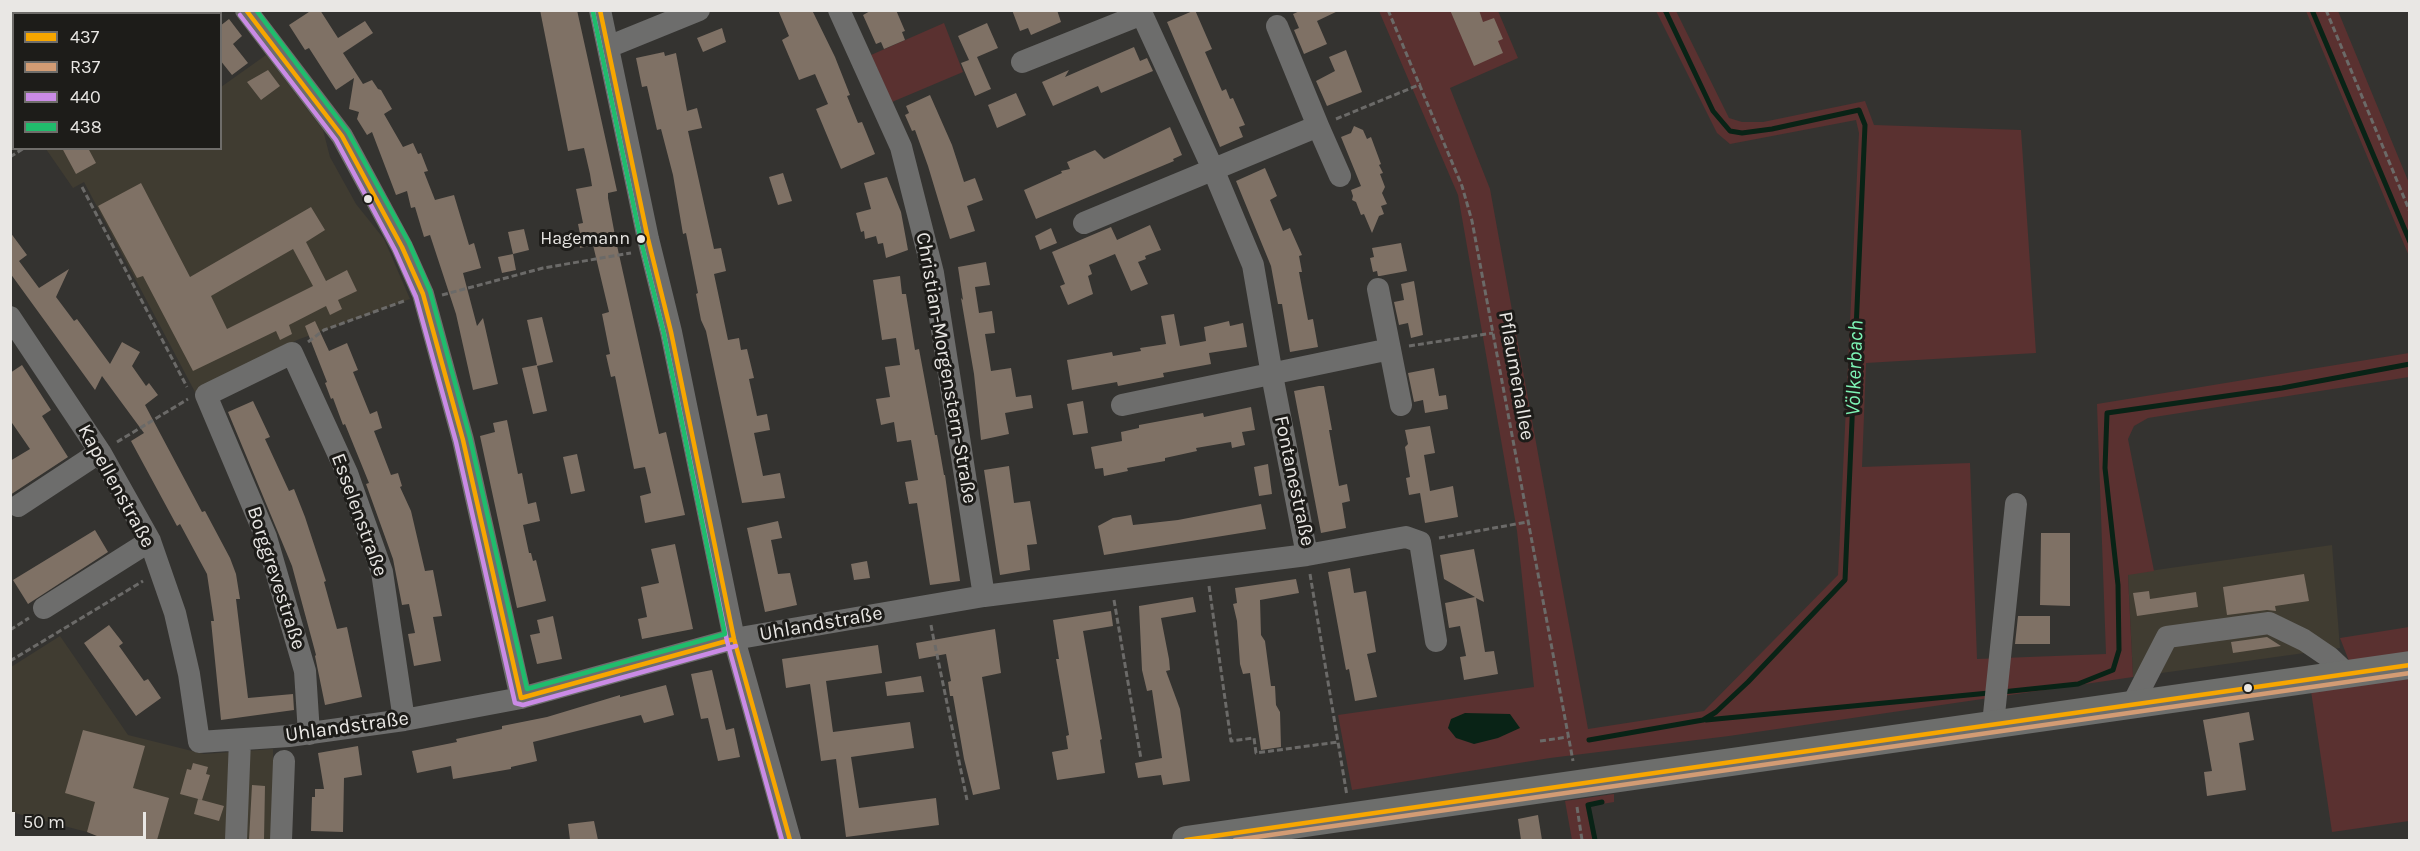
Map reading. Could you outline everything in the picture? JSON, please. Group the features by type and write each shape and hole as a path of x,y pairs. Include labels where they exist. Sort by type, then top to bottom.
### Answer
{"main road":[{"path":"1186,840 1350,815 1994,703 2133,703 2409,665"}],"street":[{"path":"246,10 342,136 402,246 424,297 464,440 521,698"},
{"path":"600,10 651,250 671,332 734,639 790,840"},
{"path":"608,47 699,10"},
{"name":"Christian-Morgenstern-Straße","path":"839,10 901,147 933,273 984,597"},
{"name":"Fontanestraße","path":"1023,62 1141,12 1213,169 1253,265 1307,555 1406,537 1420,542"},
{"path":"1277,26 1340,176"},
{"path":"1084,223 1318,126"},
{"path":"1378,289 1401,405"},
{"name":"Kapellenstraße","path":"10,316 100,452 150,541 175,614 189,674 199,742"},
{"path":"1122,405 1390,349"},
{"path":"199,396 292,353"},
{"name":"Esselenstraße","path":"292,353 347,474 382,572 404,720"},
{"name":"Borggrevestraße","path":"199,396 266,537 305,671 309,734"},
{"path":"18,506 100,452"},
{"path":"1994,703 2016,504"},
{"path":"44,608 150,541"},
{"path":"1420,542 1436,641"},
{"name":"Uhlandstraße","path":"199,742 309,734 404,720 521,698 734,639 984,597 1307,555"},
{"path":"2133,703 2167,637 2269,623 2304,640 2329,657 2347,674"},
{"path":"236,840 240,740"},
{"path":"281,840 284,761"}],"path":[{"name":"Pflaumenallee","path":"1388,10 1462,186 1472,221 1572,760"},
{"path":"2326,10 2409,212"},
{"path":"1318,126 1421,84"},
{"path":"82,187 199,396 100,452"},
{"path":"292,353 324,330 424,297 543,268 651,250"},
{"path":"1390,349 1493,333"},
{"path":"1420,542 1528,522"},
{"path":"1307,555 1350,815"},
{"path":"1206,568 1231,741 1254,738 1256,753 1338,742"},
{"path":"10,662 160,572"},
{"path":"1111,580 1141,759"},
{"path":"935,645 967,800"},
{"path":"1540,741 1568,737"},
{"path":"1576,803 1582,840"}],"shaded area":[{"path":"1379,11 1498,11 1518,58 1450,88 1490,189 1588,729 1704,711 1838,575 1859,133 1856,120 1730,144 1717,133 1656,11 1676,11 1729,118 1742,122 1763,122 1865,101 1874,125 2021,130 2036,353 1866,363 1862,467 1970,463 1977,659 2106,654 2097,404 2409,353 2409,377 2148,418 2134,426 2128,439 2154,571 2128,575 2133,677 1729,736 1550,758 1352,790 1338,715 1534,687 1517,531 1458,195"},
{"path":"2306,11 2338,11 2409,183 2409,256"},
{"path":"944,23 963,72 892,102 871,55"},
{"path":"266,55 323,130 330,157 356,204 384,239 410,299 297,340 195,392 84,182 73,188 47,150 222,150 222,86"},
{"path":"2332,545 2340,648 2133,677 2128,574"},
{"path":"2409,627 2409,652 2349,661 2340,638"},
{"path":"60,636 128,735 204,754 273,749 273,840 107,840 87,832 11,812 11,667"},
{"path":"2409,679 2409,821 2332,832 2311,691"},
{"path":"1465,713 1510,714 1520,728 1498,738 1474,744 1456,738 1448,728 1451,719"},
{"path":"1614,794 1614,802 1590,806 1596,840 1572,840 1565,801"}],"building":[{"path":"312,10 320,10 338,38 365,21 373,33 343,53 363,84 372,80 381,90 392,109 384,114 403,147 413,143 418,154 421,153 428,171 424,172 435,200 454,195 469,245 474,243 481,268 463,273 477,326 483,318 498,384 473,390 456,314 430,235 424,237 415,207 411,208 407,191 396,195 372,132 367,135 357,119 359,112 349,109 354,78 336,90 309,48 305,50 289,25"},
{"path":"540,10 577,10 617,191 608,193 616,241 659,434 666,432 685,515 645,523 640,496 651,493 645,467 634,469 615,376 611,377 606,355 610,354 602,314 609,312 593,245 580,248 578,224 583,223 576,189 592,186 590,174 584,148 568,151"},
{"path":"778,10 812,10 835,57 858,123 862,122 875,154 841,169 816,109 828,104 815,74 799,80 782,40 789,36"},
{"path":"872,10 896,10 905,31 902,32 905,40 884,49 881,42 876,44 863,15"},
{"path":"1012,10 1057,10 1061,22 1031,35 1028,28 1020,31"},
{"path":"1195,10 1212,49 1205,52 1222,91 1226,89 1230,99 1233,98 1245,125 1239,127 1243,137 1220,147 1167,22"},
{"path":"1302,10 1340,10 1317,21 1327,44 1304,54 1294,30 1299,28 1293,14"},
{"path":"1450,10 1479,10 1483,22 1494,18 1503,39 1498,41 1503,53 1474,66"},
{"path":"229,19 242,36 233,44 248,63 232,75 222,62 222,24"},
{"path":"987,23 998,48 977,57 991,89 975,96 961,63 969,60 958,36"},
{"path":"722,28 726,42 703,52 697,38"},
{"path":"1134,47 1140,61 1147,58 1153,71 1101,93 1098,86 1053,106 1042,82 1069,70 1065,77"},
{"path":"1346,50 1362,92 1327,106 1316,81 1335,71 1329,57"},
{"path":"664,52 665,56 676,53 687,111 697,108 702,128 688,131 714,249 721,248 726,271 714,274 728,340 739,338 741,350 747,349 754,378 749,379 757,416 767,414 770,430 754,433 763,476 780,473 785,498 742,503 706,331 701,320 696,294 698,293 686,233 683,234 673,175 661,129 657,130 647,86 642,87 636,58"},
{"path":"268,70 280,86 261,100 247,82"},
{"path":"1016,93 1026,115 997,128 988,105"},
{"path":"930,95 952,145 964,182 975,178 983,200 967,206 975,231 950,239 915,130 912,131 905,115 909,113 906,106"},
{"path":"1354,126 1363,130 1367,139 1371,137 1383,173 1380,174 1385,187 1382,193 1387,204 1381,206 1384,214 1379,216 1372,233 1364,214 1361,215 1356,202 1352,200 1351,190 1361,186 1341,137 1351,133"},
{"path":"1170,127 1182,155 1173,159 1174,161 1036,219 1024,190 1062,173 1061,171 1070,169 1067,162 1095,150 1104,159"},
{"path":"63,150 89,150 96,163 76,174"},
{"path":"1265,168 1277,196 1270,200 1283,231 1290,228 1302,255 1299,256 1302,272 1299,272 1308,320 1313,319 1318,347 1290,352 1282,304 1278,304 1271,266 1236,181"},
{"path":"783,173 792,201 778,205 769,177"},
{"path":"887,177 901,212 908,250 886,258 883,243 878,244 876,236 865,239 856,213 871,209 864,183"},
{"path":"141,183 190,277 311,207 325,230 306,242 326,281 347,270 357,291 338,300 342,309 330,315 326,306 289,325 292,334 280,340 276,331 193,371 143,276 137,278 98,206","holes":["293,249 313,286 227,329 211,296"]},
{"path":"1150,225 1161,250 1145,256 1146,259 1138,262 1148,284 1131,291 1115,254 1089,265 1092,274 1088,276 1093,294 1068,305 1060,286 1065,284 1052,252 1111,227 1117,240"},
{"path":"1051,228 1057,243 1040,250 1035,236"},
{"path":"524,229 529,250 513,254 508,232"},
{"path":"10,232 27,255 19,261 39,288 69,269 56,297 74,321 77,319 110,364 122,342 140,352 132,366 146,386 149,383 158,395 145,405 202,512 205,511 236,574 240,599 236,599 248,698 293,694 294,710 221,720 211,621 214,621 207,574 180,524 177,526 131,441 144,433 102,376 95,390 10,273"},
{"path":"1401,243 1407,271 1380,276 1377,271 1373,272 1370,258 1374,257 1372,248"},
{"path":"513,254 516,270 502,273 498,257"},
{"path":"986,262 990,285 975,287 979,313 992,311 995,333 985,334 991,371 1011,368 1016,397 1031,395 1033,408 1005,413 1009,434 981,440 958,267"},
{"path":"900,276 902,294 906,294 915,350 919,349 945,475 960,581 930,585 917,503 909,504 905,482 918,480 911,440 897,442 894,422 881,425 876,399 890,397 885,367 900,365 896,338 882,340 873,280"},
{"path":"1414,281 1423,335 1411,338 1408,323 1399,325 1394,302 1404,300 1401,284"},
{"path":"1174,314 1180,346 1206,341 1204,327 1229,321 1230,326 1243,323 1247,347 1209,353 1211,364 1163,373 1164,377 1118,386 1117,382 1072,390 1067,360 1112,352 1113,356 1141,351 1140,348 1166,344 1161,316"},
{"path":"542,317 553,362 537,366 547,411 533,414 522,368 537,365 527,320"},
{"path":"315,321 329,351 347,343 358,370 353,372 370,414 377,411 382,428 374,431 391,475 398,473 402,486 400,487 411,511 425,571 433,570 442,616 433,617 441,661 414,666 408,634 415,633 409,604 402,605 393,559 366,484 369,483 345,424 343,425 333,398 331,399 325,383 327,382 305,326"},
{"path":"22,365 51,410 42,416 68,457 10,495 10,461 30,449 10,420 10,373"},
{"path":"1434,368 1439,396 1446,395 1448,409 1425,413 1423,400 1414,402 1408,373"},
{"path":"1324,386 1339,486 1347,484 1350,501 1342,503 1346,528 1321,533 1294,391"},
{"path":"253,401 270,437 265,439 289,491 294,489 305,517 326,581 324,582 337,629 347,627 362,697 325,705 316,655 292,566 228,412"},
{"path":"1083,401 1088,433 1073,435 1067,404"},
{"path":"1251,407 1255,430 1242,432 1245,445 1232,448 1231,442 1196,448 1197,451 1165,458 1165,461 1127,468 1128,471 1104,476 1103,468 1095,469 1091,447 1122,441 1121,432 1139,428 1139,425 1203,413 1204,417"},
{"path":"507,420 518,474 522,473 528,504 536,502 540,521 523,525 529,553 533,561 536,560 546,601 517,608 480,436 495,432 493,423"},
{"path":"1430,426 1435,453 1424,455 1430,491 1453,486 1458,517 1425,523 1420,493 1409,495 1406,478 1410,477 1405,447 1408,444 1405,430"},
{"path":"577,454 585,491 571,494 563,457"},
{"path":"1268,464 1272,494 1259,496 1254,467"},
{"path":"1009,466 1014,503 1030,501 1037,544 1027,545 1030,570 1000,575 984,470"},
{"path":"1261,504 1266,529 1104,555 1098,526 1113,518 1131,515 1133,525 1178,520"},
{"path":"778,521 782,538 771,540 778,574 790,573 797,605 765,612 747,528"},
{"path":"95,530 108,552 28,604 13,580"},
{"path":"2041,533 2070,533 2070,606 2040,605"},
{"path":"675,544 693,629 642,639 638,619 647,617 641,587 659,583 651,549"},
{"path":"1474,549 1484,602 1476,598 1485,652 1494,651 1498,674 1464,680 1460,657 1466,656 1460,626 1449,628 1445,603 1475,597 1444,579 1440,555"},
{"path":"867,561 870,578 854,580 851,564"},
{"path":"1350,568 1354,593 1366,591 1376,652 1367,654 1377,697 1355,701 1349,669 1346,670 1328,572"},
{"path":"2304,574 2309,601 2275,606 2276,611 2227,615 2223,587"},
{"path":"1296,579 1299,593 1260,600 1261,635 1265,641 1271,686 1275,686 1276,705 1280,712 1281,747 1261,750 1250,673 1243,674 1240,664 1237,621 1233,604 1237,603 1235,588"},
{"path":"2149,591 2150,599 2196,592 2198,607 2137,616 2133,593"},
{"path":"1193,597 1196,612 1161,618 1169,659 1170,670 1166,671 1180,709 1190,781 1163,785 1161,775 1138,778 1135,763 1162,758 1152,690 1147,691 1142,670 1139,606"},
{"path":"1111,611 1113,626 1083,631 1102,739 1100,740 1105,773 1057,780 1052,752 1068,749 1066,736 1069,735 1056,659 1059,659 1053,620"},
{"path":"553,616 562,659 537,664 530,635 540,633 537,620"},
{"path":"2018,616 2050,616 2050,644 2015,644"},
{"path":"109,625 123,643 119,646 144,681 148,679 161,698 136,716 84,643"},
{"path":"995,629 1001,673 982,677 1000,789 973,795 953,696 950,696 948,682 951,681 946,654 919,659 916,643"},
{"path":"2267,637 2281,646 2233,653 2231,642"},
{"path":"878,645 882,673 826,681 833,732 910,722 914,748 851,757 859,808 936,798 939,825 846,837 836,759 821,761 810,684 786,688 782,659"},
{"path":"712,670 726,730 734,728 740,757 718,761 708,718 701,719 691,674"},
{"path":"921,676 924,692 887,696 885,682"},
{"path":"666,685 674,715 644,723 641,715 533,742 537,761 511,767 511,769 453,779 451,766 417,773 412,751 457,742 456,739 502,729 502,726 547,717 620,695 620,697"},
{"path":"2249,712 2254,740 2239,743 2246,790 2207,796 2204,772 2212,771 2203,720"},
{"path":"83,730 145,746 133,788 169,798 157,840 107,840 87,832 95,802 65,793"},
{"path":"358,746 362,775 344,778 343,832 311,831 312,797 315,797 315,789 324,789 318,753"},
{"path":"193,763 208,767 206,774 210,775 202,800 180,794 187,769 191,770"},
{"path":"252,785 265,786 264,840 249,840"},
{"path":"198,799 224,806 219,821 194,814"},
{"path":"1538,815 1542,840 1521,840 1518,819"},
{"path":"594,821 598,840 570,840 568,824"}],"waterway":[{"name":"Völkerbach","path":"1589,740 1703,720 1716,712 1748,682 1845,580 1865,125 1859,110 1772,129 1742,133 1730,131 1713,111 1665,10"},
{"path":"2312,10 2410,242"},
{"path":"2002,692 2078,684 2113,670 2119,650 2118,585 2105,468 2107,413 2282,388 2410,364"},
{"path":"1706,720 1989,693"},
{"name":"Völkerbach","path":"1595,840 1588,805 1602,802"}],"transit line":[{"name":"437","path":"246,10 342,136 402,247 423,294 463,440 521,698"},
{"name":"438","path":"256,10 348,132 409,243 430,291 470,438 527,689 725,634 664,334 641,241 593,12"},
{"name":"437","path":"600,10 648,239 671,332 734,639 790,840"},
{"name":"440","path":"593,12 641,241 664,334 727,641 782,840"},
{"name":"440","path":"240,15 336,140 395,250 416,297 456,442 515,703 523,705 736,646"},
{"name":"437","path":"521,698 734,639"},
{"name":"437","path":"1186,840 2410,665"},
{"name":"R37","path":"1235,840 2410,673"}],"place":[{"name":"Hagemann","path":"641,239"}]}
